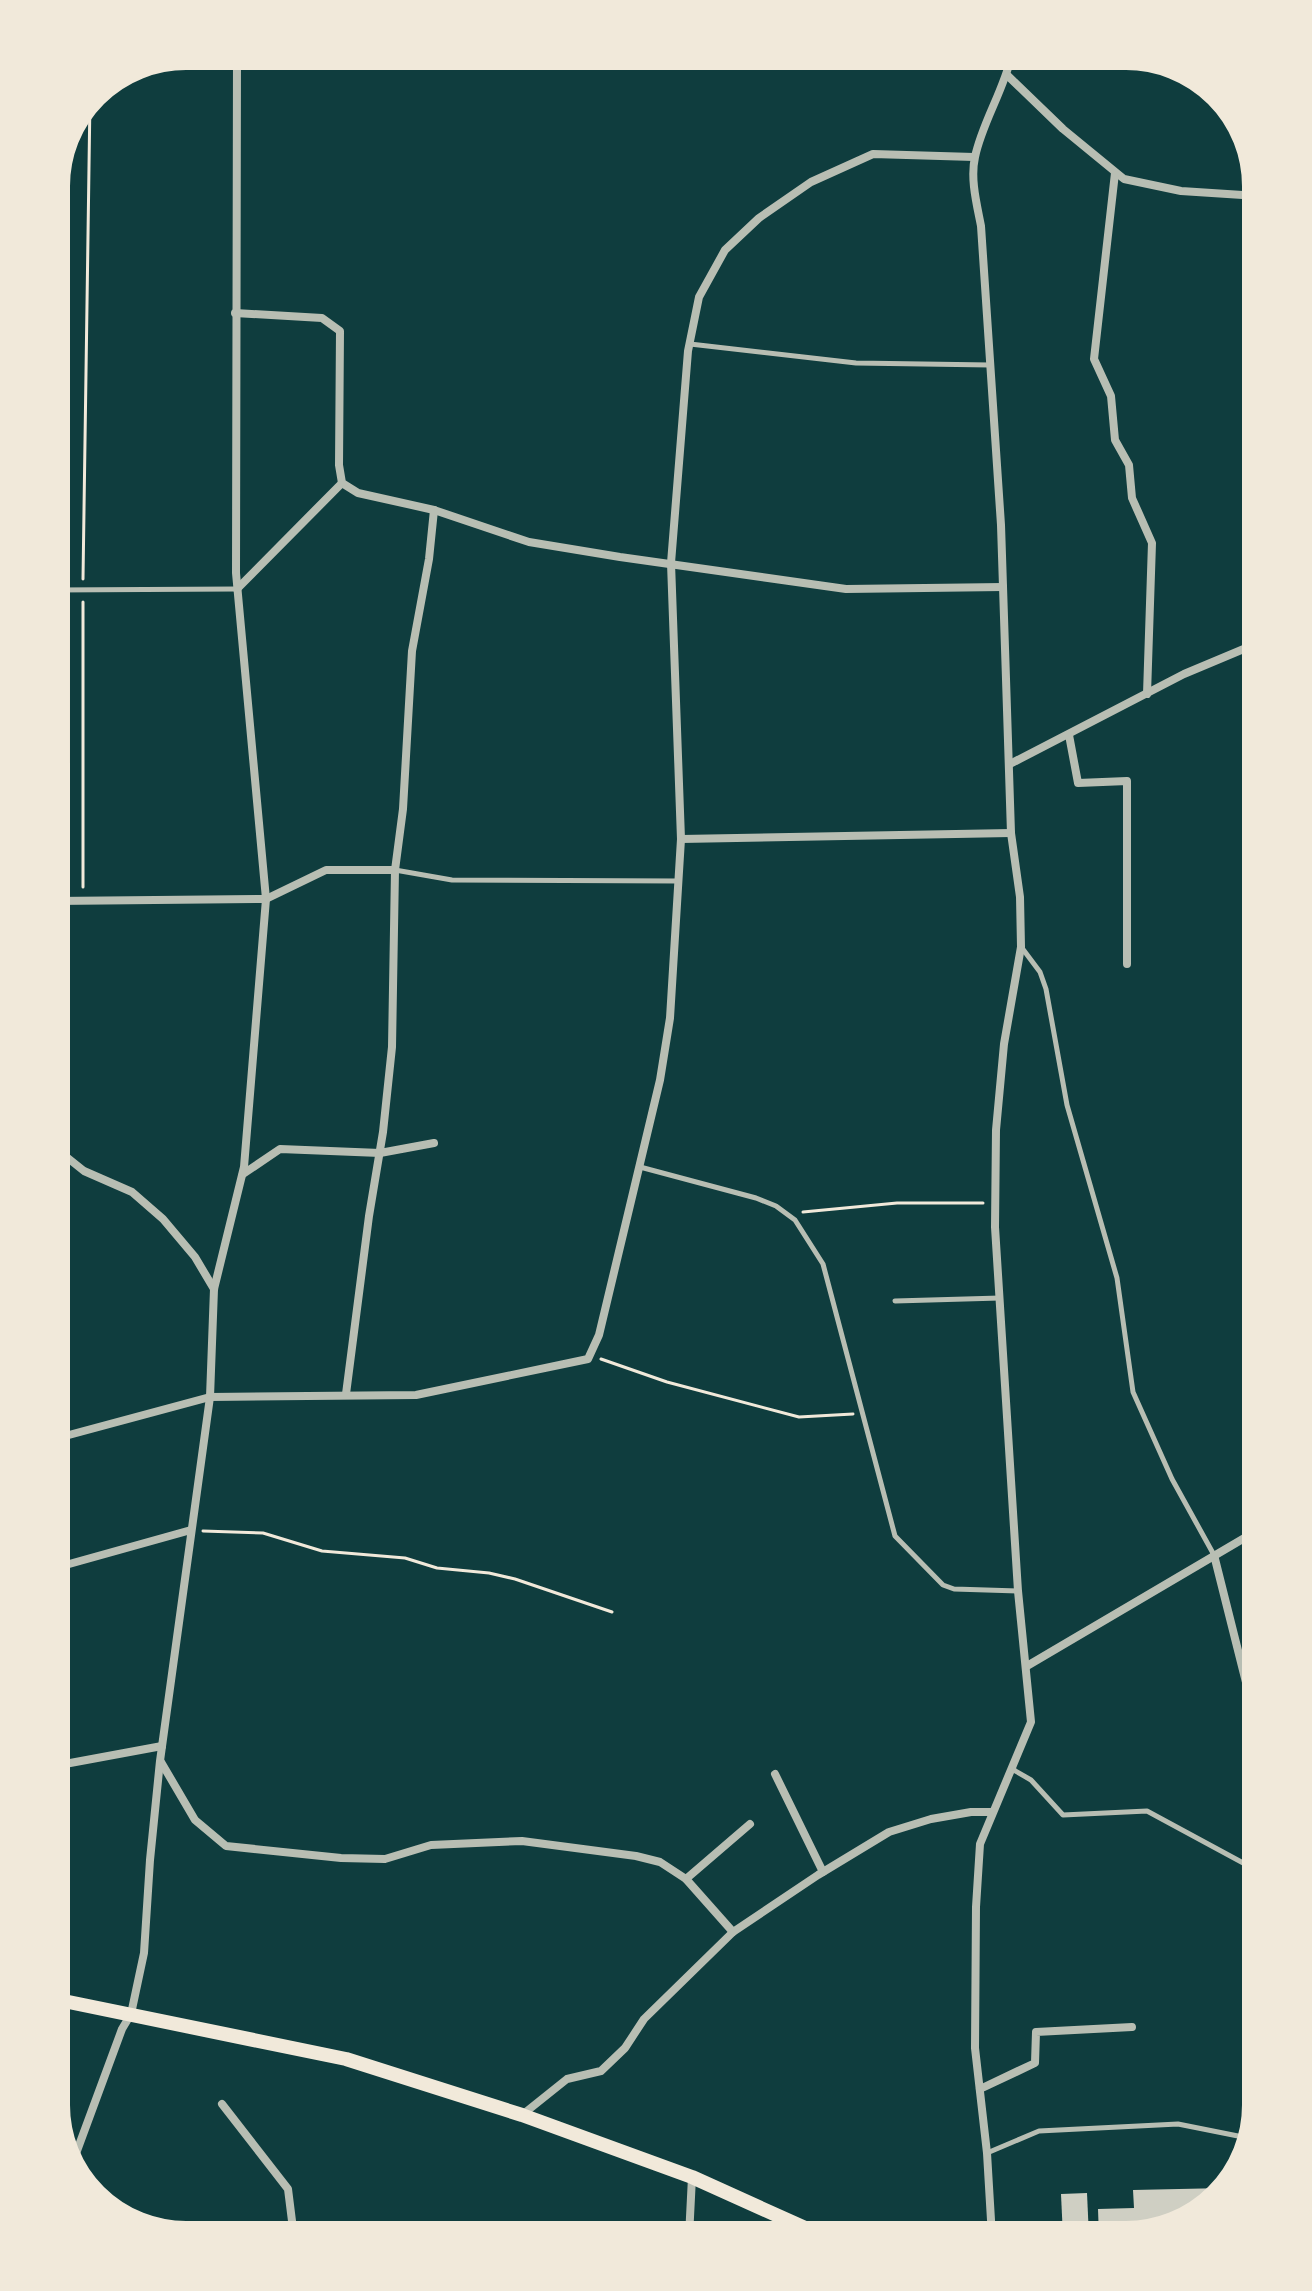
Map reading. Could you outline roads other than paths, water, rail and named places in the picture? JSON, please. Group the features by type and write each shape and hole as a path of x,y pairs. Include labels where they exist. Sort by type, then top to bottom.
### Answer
{"main road":[{"path":"68,2002 346,2059 522,2115 692,2177 794,2223"}],"street":[{"path":"77,2150 122,2029 131,2014 144,1953 160,1761 210,1397 214,1289 243,1174 266,899 237,589 237,68"},
{"path":"991,2223 975,2048 976,1907 980,1844 1031,1722 1018,1591 995,1203 996,1130 1004,1044 1021,947 1020,897 1011,833 1003,587 981,226 974,186 974,157 1009,68"},
{"path":"1007,75 1063,129 1124,179 1159,188 1244,195"},
{"path":"68,1435 210,1397 416,1395 588,1359 599,1335 665,1057 670,1018 681,839 671,563 689,344 699,297 725,250 759,218 811,182 873,154 974,157"},
{"path":"1115,173 1094,359 1111,396 1115,440 1129,465 1132,498 1152,543 1147,694"},
{"path":"235,313 322,318 340,331 339,465 342,483 358,493 434,510 529,542 846,589 1003,587"},
{"path":"237,589 342,483"},
{"path":"346,1394 392,1047 395,870 403,809 412,651 429,559 434,510"},
{"path":"1010,764 1184,674 1244,649"},
{"path":"1069,735 1078,783 1127,781 1127,964"},
{"path":"681,839 1011,833"},
{"path":"68,901 266,899 326,870 395,870"},
{"path":"243,1174 280,1149 380,1153 434,1143"},
{"path":"68,1158 84,1171 132,1192 163,1219 195,1257 214,1289"},
{"path":"68,1564 191,1530"},
{"path":"1027,1666 1244,1538"},
{"path":"1214,1555 1244,1674"},
{"path":"68,1763 162,1746"},
{"path":"160,1761 195,1820 226,1846 341,1858 385,1859 431,1845 522,1841 636,1856 660,1862 686,1879 733,1932"},
{"path":"775,1774 823,1872"},
{"path":"522,2115 567,2079 601,2071 625,2048 644,2019 733,1932 823,1872 889,1832 931,1819 992,1812"},
{"path":"686,1879 750,1824"},
{"path":"980,2089 1035,2063 1036,2032 1132,2027"},
{"path":"222,2104 288,2189 292,2223"},
{"path":"690,2223 692,2177"}],"lane":[{"path":"689,344 856,363 990,365"},
{"path":"68,590 237,589"},
{"path":"395,870 452,880 678,881"},
{"path":"1021,947 1040,972 1046,989 1067,1105 1117,1278 1133,1392 1172,1479 1214,1555"},
{"path":"638,1167 756,1198 776,1206 789,1216 810,1240 823,1264 895,1536 943,1585 954,1589 1018,1591"},
{"path":"895,1301 1000,1298"},
{"path":"1012,1769 1031,1780 1063,1815 1147,1811 1244,1863"},
{"path":"987,2153 1039,2131 1178,2124 1240,2136"}]}
